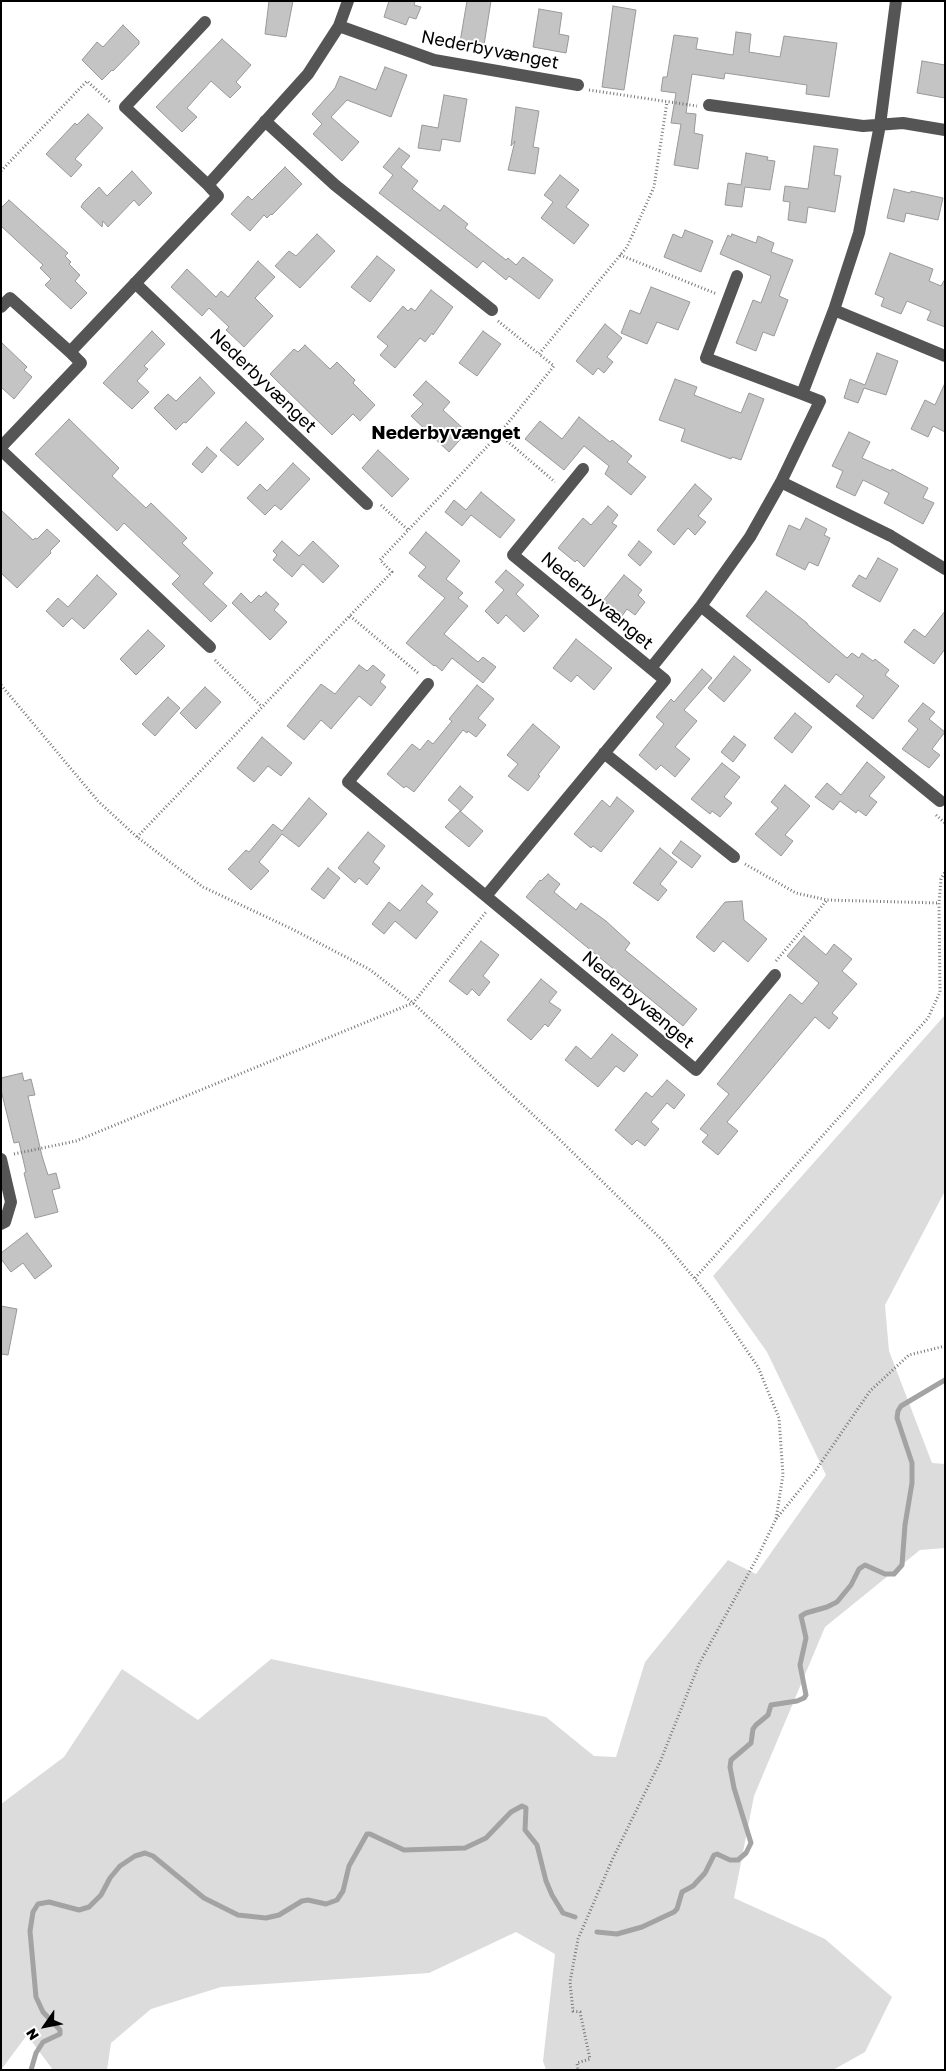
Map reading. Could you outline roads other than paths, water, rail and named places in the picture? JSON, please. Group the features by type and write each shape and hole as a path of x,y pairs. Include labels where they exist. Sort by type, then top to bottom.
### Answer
{"street":[{"path":"208,185 308,74 339,26 348,1"},
{"path":"802,394 834,310 859,233 880,125 896,1"},
{"path":"70,352 218,196 125,107 205,22"},
{"name":"Nederbyvænget","path":"339,26 434,60 578,85"},
{"path":"709,105 863,126 903,123 945,130"},
{"path":"265,121 336,185 492,310"},
{"name":"Nederbyvænget","path":"651,668 701,606 750,536 781,482 820,400 706,358 737,276"},
{"name":"Nederbyvænget","path":"135,283 367,504"},
{"path":"1,307 10,298 81,363 1,449 210,647"},
{"path":"834,310 945,356"},
{"name":"Nederbyvænget","path":"490,899 604,753 664,680 513,554 583,469"},
{"path":"781,482 891,536 945,569"},
{"path":"701,606 940,801"},
{"name":"Nederbyvænget","path":"428,684 348,782 696,1070 775,975"},
{"path":"604,753 734,857"},
{"path":"1,1224 5,1222 11,1202 6,1157"}],"waterway":[{"path":"597,1932 617,1934 642,1927 674,1912 677,1909 682,1892 693,1886 705,1873 714,1855 717,1854 730,1860 738,1860 746,1853 751,1843 734,1788 730,1767 731,1760 751,1743 753,1729 768,1715 771,1705 797,1701 806,1695 800,1665 806,1638 801,1616 837,1602 851,1585 859,1569 865,1565 885,1574 894,1574 902,1565 905,1525 912,1483 912,1463 897,1418 898,1411 901,1406 945,1380"},
{"path":"31,2070 36,2053 43,2042 60,2034 60,2030 43,2012 36,1997 30,1931 33,1912 38,1904 49,1902 79,1910 89,1907 101,1895 110,1878 120,1866 135,1856 145,1853 153,1856 204,1898 238,1915 266,1918 279,1915 302,1901 308,1900 326,1904 337,1900 343,1891 349,1866 367,1834 404,1850 465,1848 486,1838 511,1812 522,1806 526,1808 525,1830 537,1845 546,1881 552,1895 563,1913 575,1917"}],"district":[{"name":"Nederbyvænget","path":"446,433"}]}
